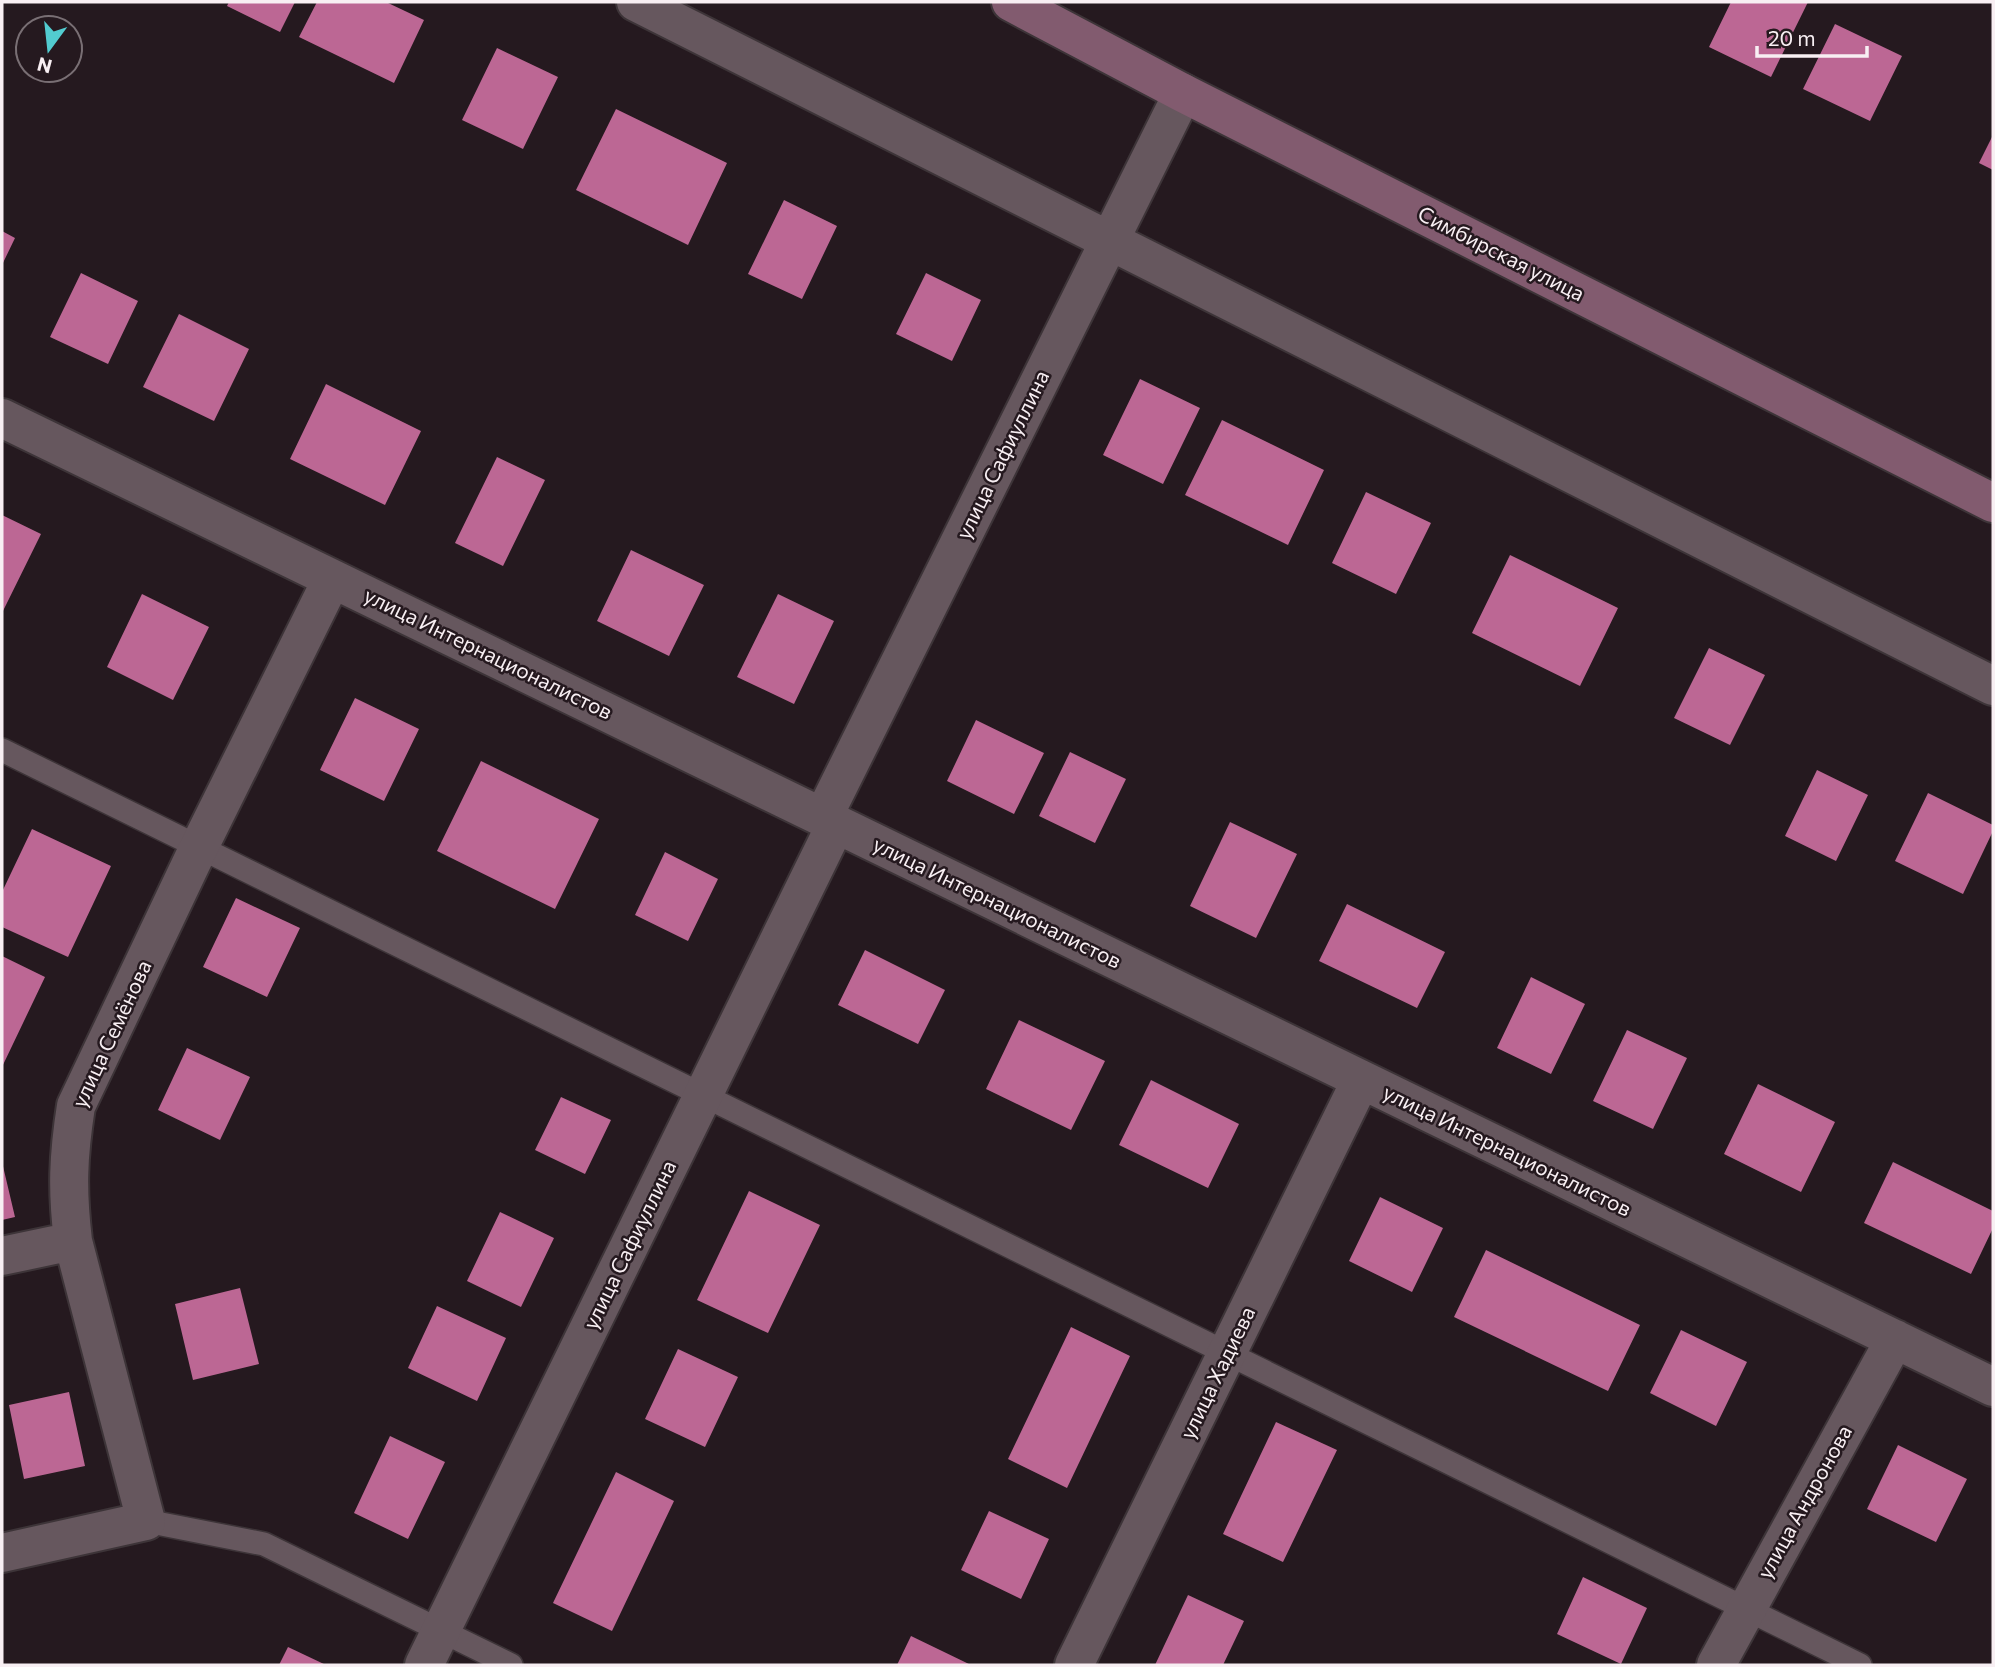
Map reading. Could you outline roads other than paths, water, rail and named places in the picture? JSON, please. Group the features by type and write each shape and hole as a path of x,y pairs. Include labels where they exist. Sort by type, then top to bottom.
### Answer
{"main road":[{"name":"Симбирская улица","path":"1011,2 1183,93 1993,503"}],"street":[{"path":"636,2 1993,687"},
{"name":"улица Сафиуллина","path":"424,1665 704,1097 829,821 1183,93"},
{"name":"улица Интернационалистов","path":"2,418 1993,1387"},
{"name":"улица Семёнова","path":"146,1521 73,1241 68,1185 69,1153 76,1106 198,849 332,579"},
{"name":"улица Хадиева","path":"1074,1665 1361,1080"},
{"path":"2,1256 73,1241"},
{"name":"улица Андронова","path":"1716,1665 1895,1339"},
{"path":"2,1553 146,1521"}],"lane":[{"path":"2,750 198,849 1860,1665"},
{"path":"146,1521 264,1544 511,1665"}]}
